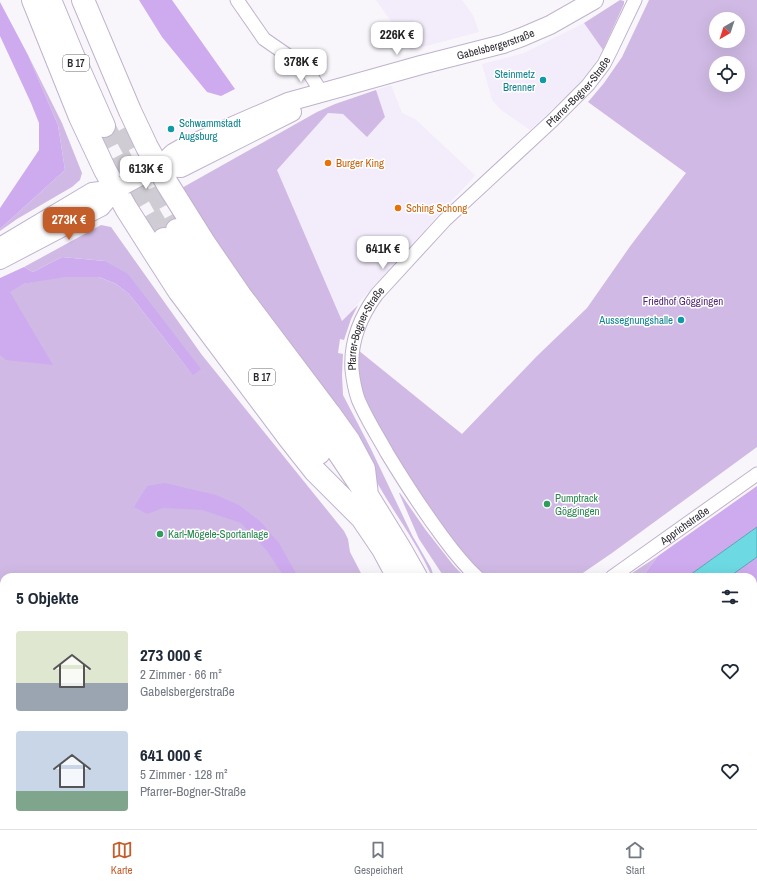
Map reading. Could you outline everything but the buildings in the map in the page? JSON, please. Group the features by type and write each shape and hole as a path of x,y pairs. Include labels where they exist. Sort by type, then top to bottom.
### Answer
{"highway":[{"path":"33,0 80,117 105,170 120,187 126,208 179,291 288,438 314,471 360,516"},
{"name":"B 17","path":"50,0 74,58 110,122 88,51 67,0"},
{"path":"83,0 130,111 157,168 218,263 349,441 364,469 367,495"},
{"name":"B 17","path":"396,573 383,549 319,453 192,282 171,235 206,274 332,444 367,495 400,547 414,573"}],"street":[{"path":"237,0 264,39 306,68 322,93"},
{"name":"Gabelsbergerstraße","path":"157,168 181,168 294,111 322,93 502,44 550,25 594,0"},
{"name":"Pfarrer-Bogner-Straße","path":"474,573 461,561 410,491 364,413 358,398 352,370 352,357 357,332 361,319 377,294 445,220 553,120 588,85 604,64 612,50 635,0"},
{"path":"0,247 92,192 120,187 157,168"},
{"path":"0,260 101,207 120,187"},
{"name":"Apprichstraße","path":"618,573 757,474"}],"shaded area":[{"path":"139,0 172,0 235,89 221,96 207,92 162,37"},
{"path":"376,0 462,0 473,15 479,32 411,50"},
{"path":"0,2 28,55 58,125 65,170 0,229 0,208 39,150 39,123 0,36"},
{"path":"584,23 603,50 586,76 572,91 530,130 501,110 492,100 482,64 524,53"},
{"path":"391,85 402,113 415,119 475,175 342,321 276,170 328,113 343,114 367,136 385,117 376,90"},
{"path":"62,257 105,261 128,274 201,369 193,375 129,294 116,284 99,277 65,277 23,284 10,292 53,365 6,360 0,355 0,278 24,267 33,272"},
{"path":"165,483 216,495 239,505 261,522 279,543 296,573 281,573 267,551 241,523 202,510 163,508 147,514 134,507 147,486"},
{"path":"757,486 757,527 693,573 645,573 658,556"},
{"path":"757,557 757,573 735,573"}],"green space":[{"path":"620,0 624,1 624,4 603,50 584,23"},
{"name":"Friedhof Göggingen","path":"649,0 757,0 757,447 583,573 483,573 476,568 460,551 412,484 365,402 358,373 358,350 462,434 537,356 587,308 631,245 686,173 588,102 604,83 622,57"},
{"path":"28,55 62,123 82,173 80,180 72,187 17,219 0,231 0,229 65,170 58,125"},
{"path":"376,90 385,117 367,137 343,114 328,113 277,170 342,321 358,305 351,319 344,340 340,339 338,353 343,354 343,395 371,449 412,535 433,573 430,573 413,541 376,481 245,290 180,189 317,112 335,104"},
{"name":"Karl-Mögele-Sportanlage","path":"101,225 111,227 202,355 344,531 348,539 350,552 361,573 0,573 0,288 65,276 99,277 116,284 129,294 193,375 105,261 62,257 33,272 24,267"},
{"path":"399,493 425,529 461,573 441,573 419,539"},
{"path":"658,556 645,573 632,573"}],"water":[{"path":"757,527 757,557 735,573 693,573"}],"tunnel":[{"path":"104,126 144,204 164,239"},
{"path":"122,129 177,230"}],"place":[{"name":"Steinmetz Brenner","path":"543,80"},
{"name":"Schwammstadt Augsburg","path":"171,129"},
{"name":"Burger King","path":"328,163"},
{"name":"Sching Schong","path":"398,208"},
{"name":"Aussegnungshalle","path":"681,320"},
{"name":"Pumptrack Göggingen","path":"547,504"},
{"name":"Karl-Mögele-Sportanlage","path":"160,534"}]}
